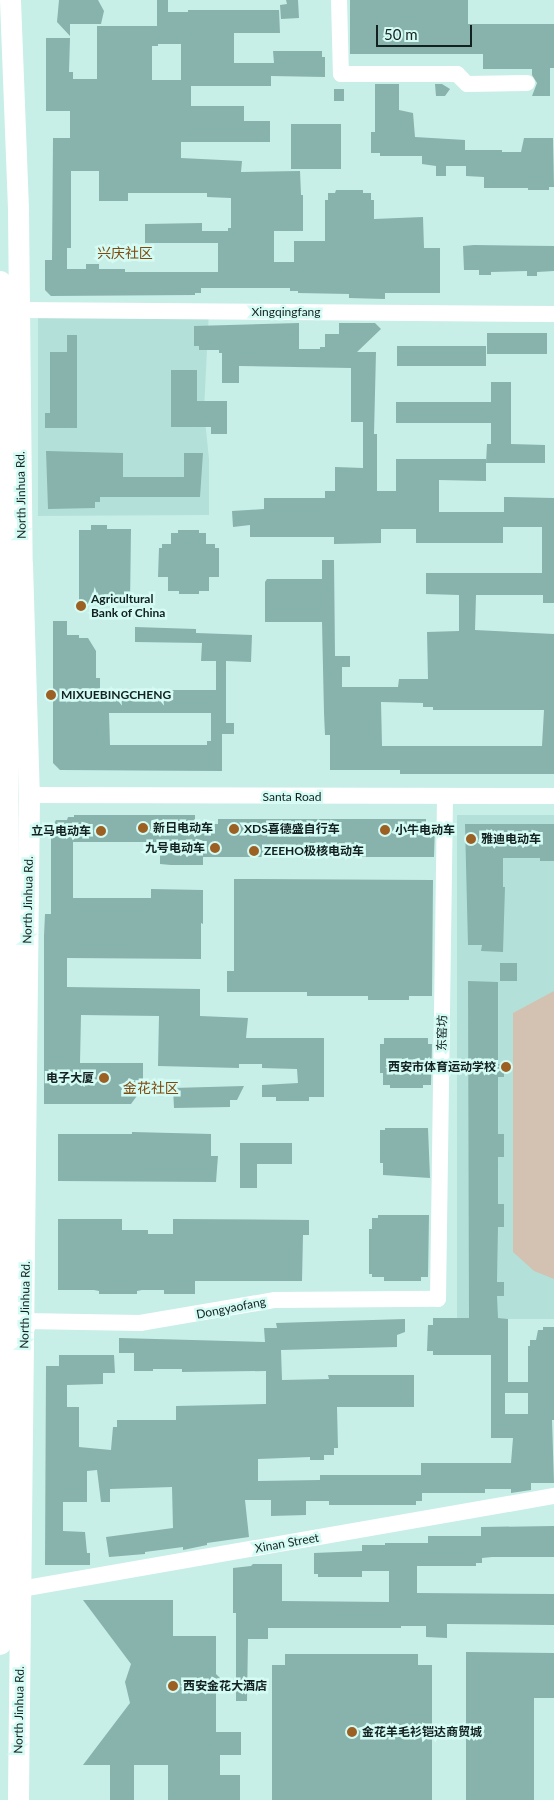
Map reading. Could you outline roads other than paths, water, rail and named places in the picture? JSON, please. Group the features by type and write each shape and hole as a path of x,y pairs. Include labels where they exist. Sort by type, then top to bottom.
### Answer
{"highway":[{"path":"0,282 10,312 4,590 6,1374 0,1643"},
{"path":"4,590 20,470"},
{"path":"6,1374 25,1321"}],"main road":[{"name":"North Jinhua Rd.","path":"10,0 15,142 10,312 20,470 29,795 25,1321 18,1800"},
{"path":"0,99 6,110 15,142"}],"street":[{"path":"339,0 341,74 457,74 467,84 526,83"},
{"name":"Xingqingfang","path":"10,312 554,314"},
{"name":"Santa Road","path":"29,795 445,798 554,796"},
{"name":"Dongyaofang","path":"25,1321 140,1323 275,1300 438,1299 445,798"},
{"name":"Xinan Street","path":"21,1590 554,1496"}],"place":[{"name":"Agricultural Bank of China","path":"81,606"},
{"name":"MIXUEBINGCHENG","path":"51,695"},
{"name":"新日电动车","path":"143,828"},
{"name":"XDS喜德盛自行车","path":"234,829"},
{"name":"小牛电动车","path":"385,830"},
{"name":"立马电动车","path":"101,831"},
{"name":"雅迪电动车","path":"471,839"},
{"name":"九号电动车","path":"215,848"},
{"name":"ZEEHO极核电动车","path":"254,851"},
{"name":"西安市体育运动学校","path":"506,1067"},
{"name":"电子大厦","path":"104,1078"},
{"name":"西安金花大酒店","path":"173,1686"},
{"name":"金花羊毛衫铠达商贸城","path":"352,1732"}],"district":[{"name":"兴庆社区","path":"125,253"},
{"name":"金花社区","path":"151,1088"}]}
